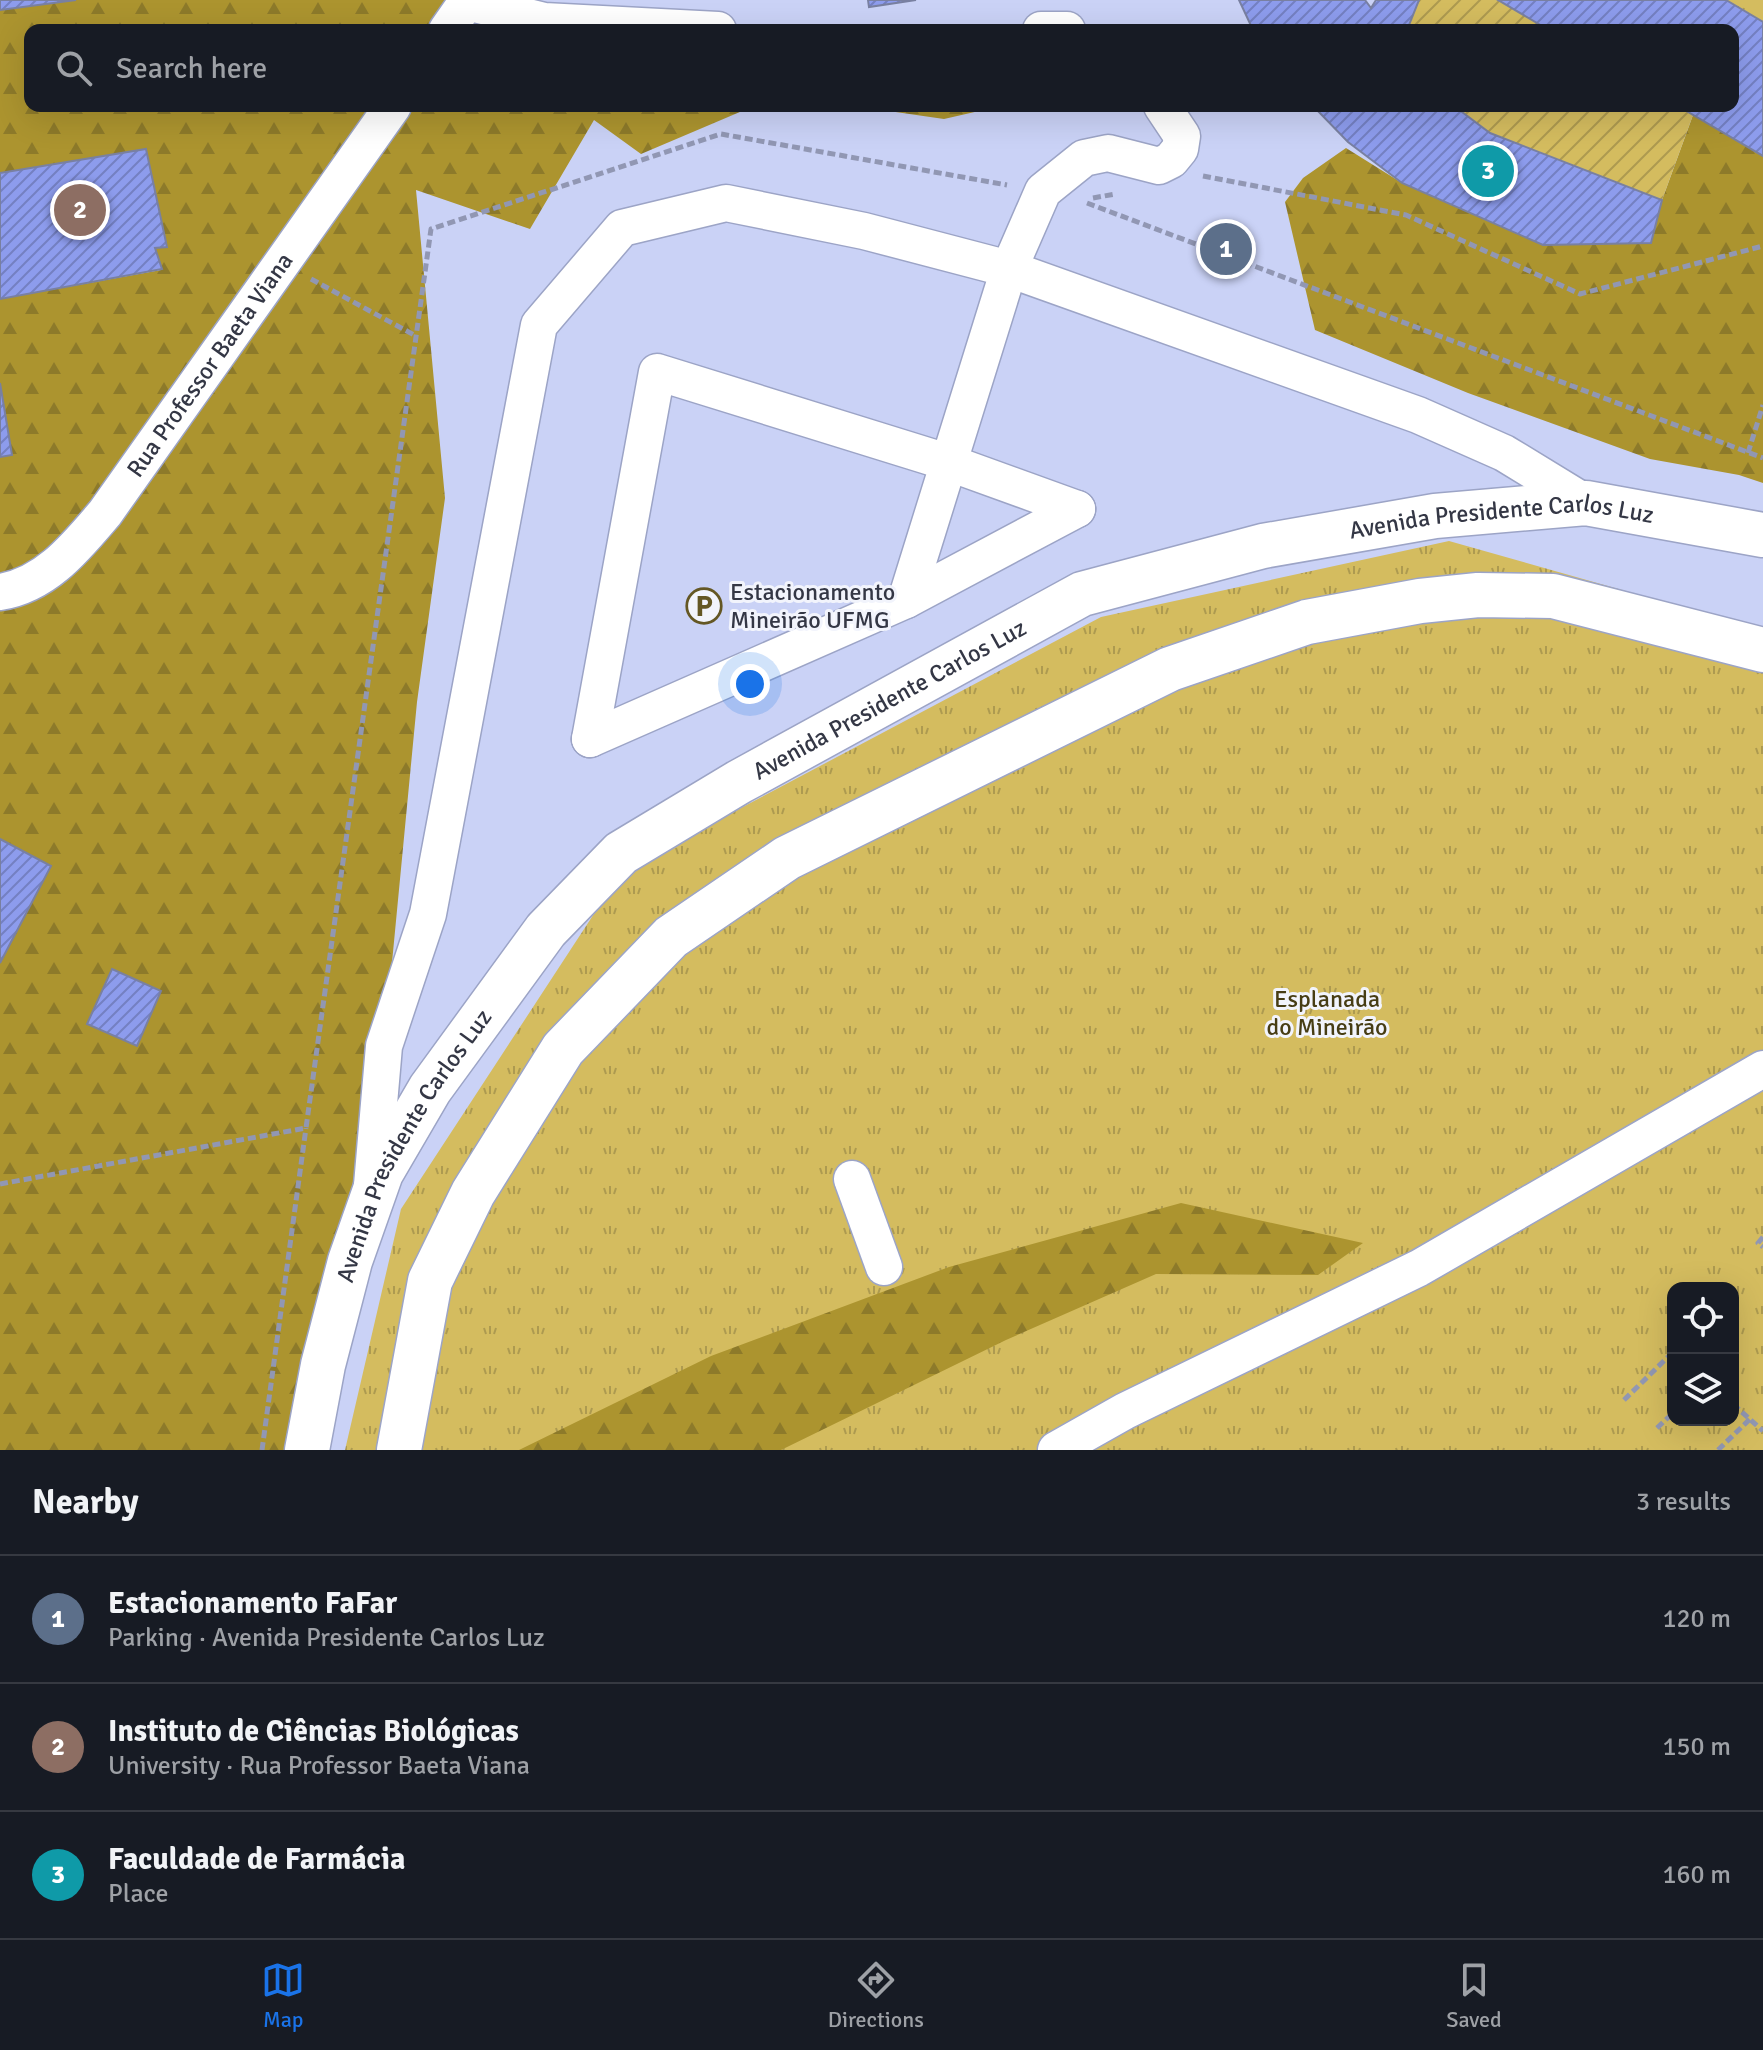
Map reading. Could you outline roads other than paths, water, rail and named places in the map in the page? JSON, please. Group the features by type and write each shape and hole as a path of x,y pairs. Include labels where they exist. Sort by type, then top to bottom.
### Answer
{"main road":[{"name":"Avenida Presidente Carlos Luz","path":"307,1450 323,1365 350,1261 381,1173 430,1089 546,930 621,853 739,782 1082,594 1263,546 1435,516 1586,503 1763,535"},
{"path":"399,1450 430,1281 473,1193 563,1049 671,937 787,858 1170,669 1307,622 1420,601 1478,595 1553,596 1763,650"}],"street":[{"path":"461,11 602,24"},
{"name":"Rua Professor Baeta Viana","path":"0,592 18,589 66,558 97,523 389,112"},
{"path":"906,600 1009,269 1043,191 1084,158 1108,153 1159,166 1171,160 1180,149 1182,136 1166,112"},
{"path":"371,1203 384,1046 428,914 539,325 622,228 726,203 864,231 1009,269 1418,415 1504,453 1586,503"},
{"path":"657,372 947,462 1077,509 906,600 590,739 657,372"},
{"path":"1056,1450 1125,1411 1419,1268 1763,1069"},
{"path":"852,1179 884,1267"}],"place":[{"name":"Faculdade de Farmácia","path":"1488,171"},
{"name":"Instituto de Ciências Biológicas","path":"80,210"},
{"name":"Estacionamento FaFar","path":"1226,249"},
{"name":"Estacionamento Mineirão UFMG","path":"704,606"}],"park label":[{"name":"Esplanada do Mineirão","path":"1327,1013"}]}
